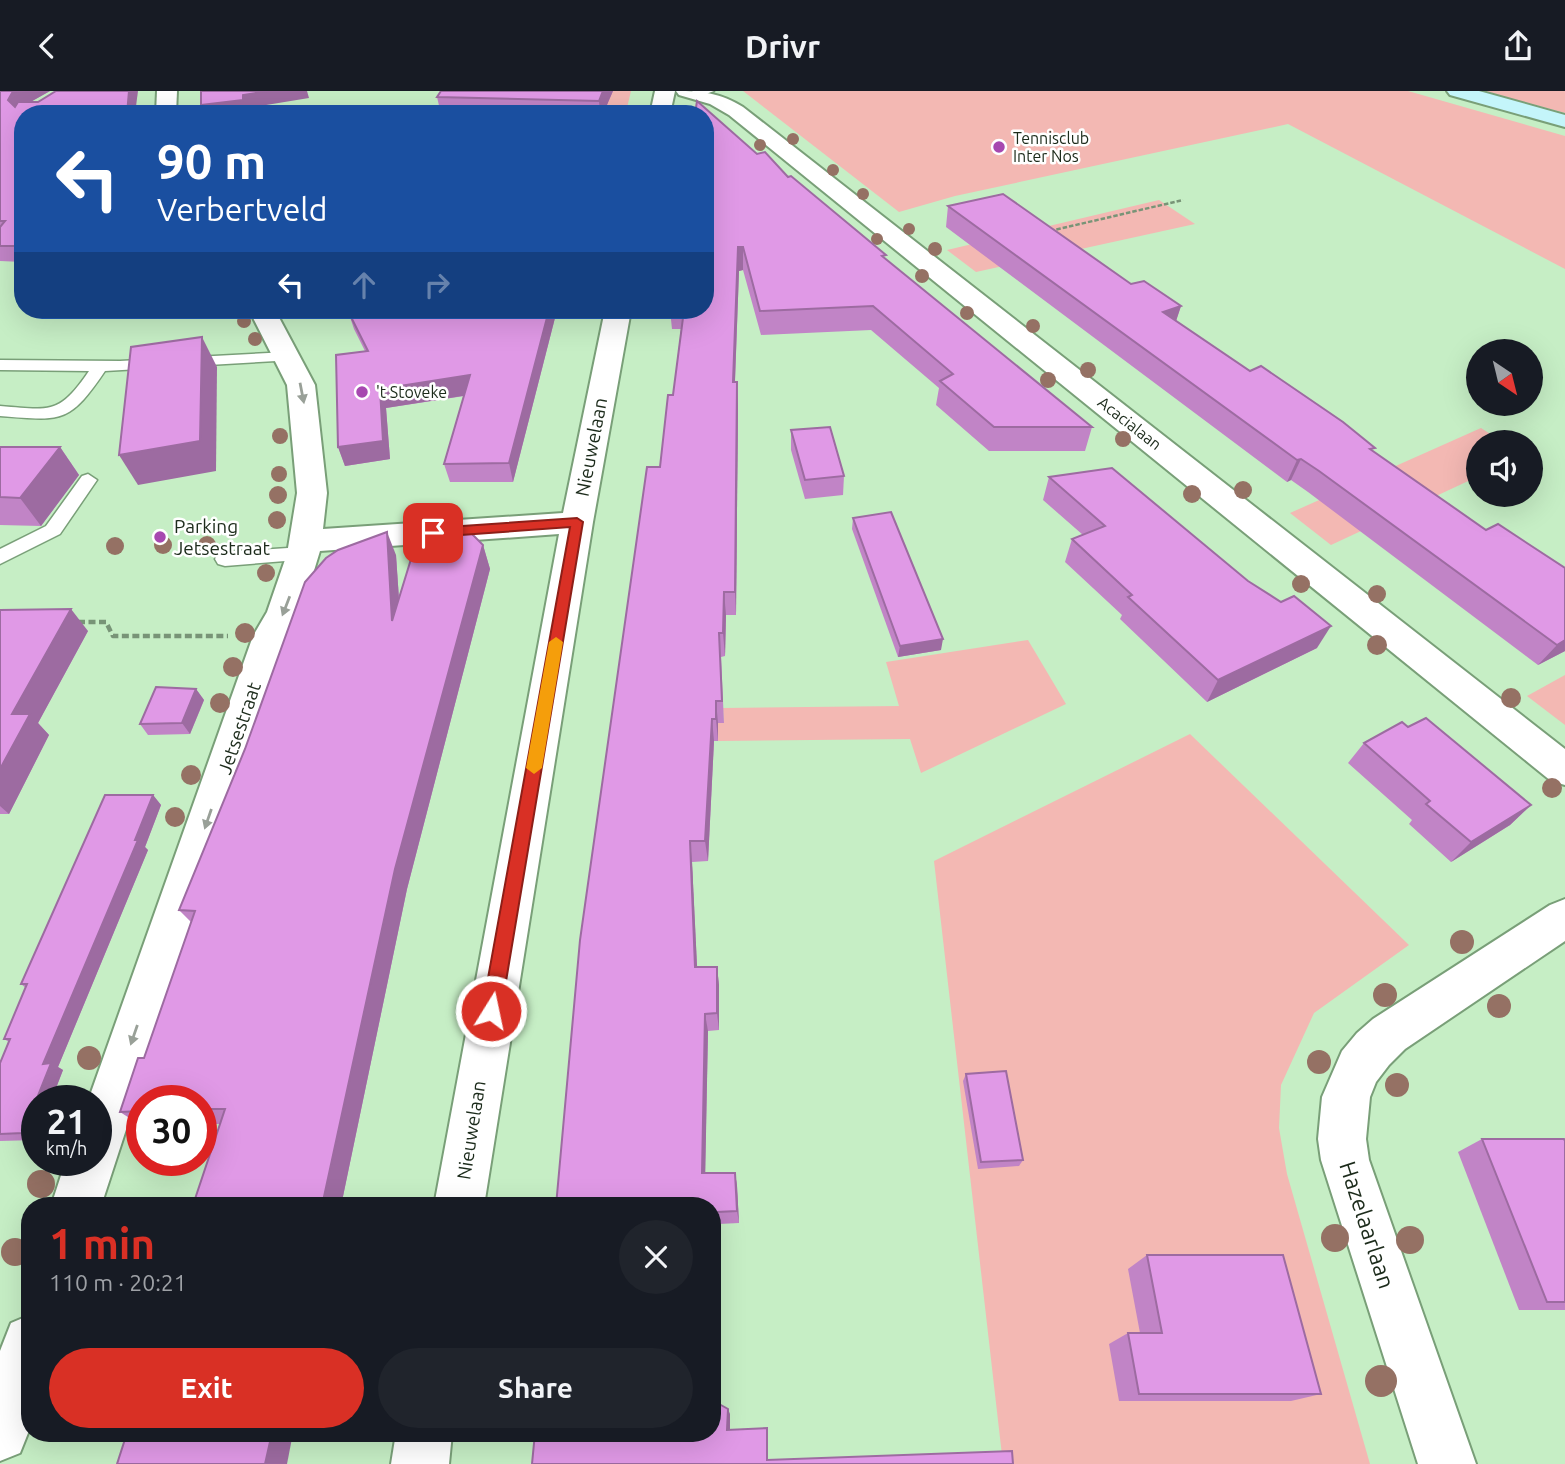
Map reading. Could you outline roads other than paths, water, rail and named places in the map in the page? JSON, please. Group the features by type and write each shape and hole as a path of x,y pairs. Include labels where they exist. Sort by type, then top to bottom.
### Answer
{"main road":[{"path":"1457,91 1565,121"}],"street":[{"name":"Acacialaan","path":"696,92 736,111 1565,770"},
{"name":"Jetsestraat","path":"112,1099 266,649 284,613 304,547 312,492 302,385 267,319"},
{"name":"Nieuwelaan","path":"461,1197 577,522 616,319"},
{"path":"304,547 577,522"},
{"name":"Hazelaarlaan","path":"1447,1464 1345,1160 1342,1139 1346,1097 1358,1067 1389,1034 1565,918"},
{"path":"79,1197 86,1176"},
{"path":"0,1433 21,1369"},
{"path":"420,1464 423,1442"}],"lane":[{"path":"0,365 100,366 288,357"},
{"path":"0,411 52,412 64,409 73,403 100,366"},
{"path":"0,557 53,530 88,480"},
{"path":"225,559 304,547"}],"place":[{"name":"Tennisclub Inter Nos","path":"999,147"},
{"name":"'t Stoveke","path":"362,392"},
{"name":"Parking Jetsestraat","path":"160,537"}]}
